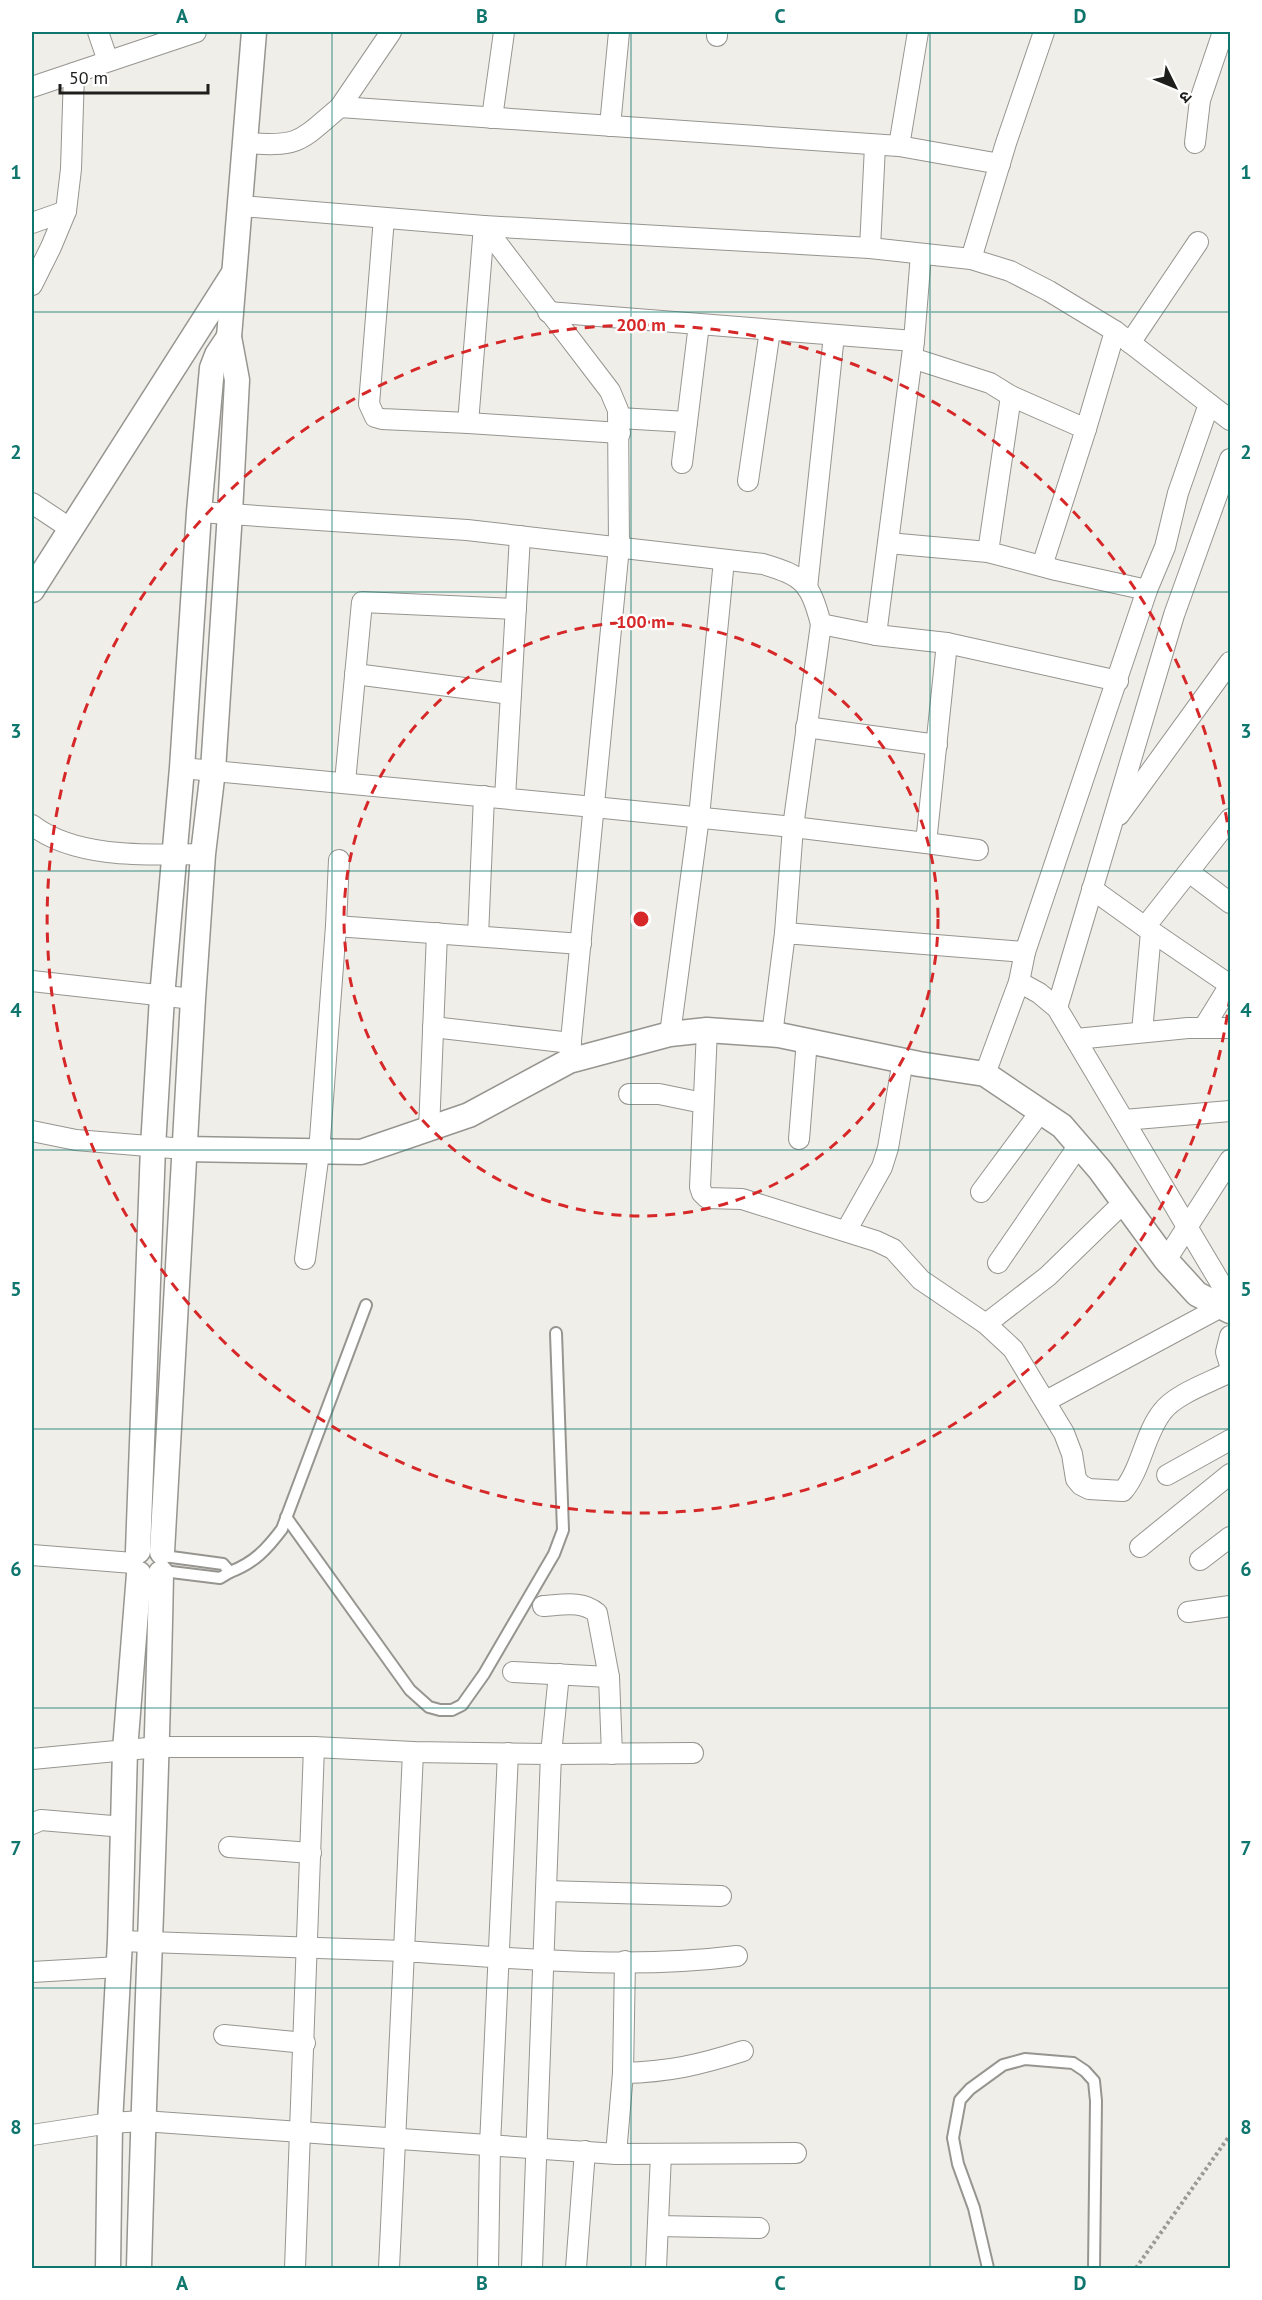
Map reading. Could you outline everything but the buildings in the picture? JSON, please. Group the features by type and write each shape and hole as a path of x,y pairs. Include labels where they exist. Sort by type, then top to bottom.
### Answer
{"street":[{"path":"98,32 108,61"},
{"path":"32,87 196,32"},
{"path":"108,2268 110,2123 119,1967 126,1750 152,1563 184,1149 203,854 213,770 237,380 229,337 254,32"},
{"path":"245,143 284,145 302,140 340,107 391,32"},
{"path":"492,118 504,32"},
{"path":"609,126 620,32"},
{"path":"899,146 918,32"},
{"path":"971,259 1044,32"},
{"path":"1195,143 1202,90 1223,32"},
{"path":"32,285 66,211 71,169 74,73"},
{"path":"340,107 899,146 1000,164"},
{"path":"870,248 875,146"},
{"path":"240,206 484,226 870,248 971,259 1010,271 1049,291 1122,337 1230,420"},
{"path":"32,223 66,211"},
{"path":"384,218 369,404 375,417 468,423 620,426 687,422"},
{"path":"484,226 609,391 618,410 620,426 619,548 570,1052"},
{"path":"468,423 484,226"},
{"path":"1042,566 1086,429 1122,337 1198,242"},
{"path":"876,636 913,349 921,254"},
{"path":"32,590 235,272"},
{"path":"548,312 834,335 913,349 1086,429"},
{"path":"682,463 699,324"},
{"path":"748,481 770,330"},
{"path":"807,588 834,335"},
{"path":"140,2268 143,2121 158,1747 152,1563 153,1147 162,997 212,368 217,355 229,337"},
{"path":"988,552 1011,396"},
{"path":"985,1074 1019,982 1025,952 1147,590 1165,547 1178,494 1209,404"},
{"path":"1057,1008 1174,615 1230,459"},
{"path":"32,503 70,529"},
{"path":"199,512 467,530 763,564 790,572 807,588 814,599 821,624 793,826 785,933 772,1035"},
{"path":"505,798 520,536"},
{"path":"888,543 988,552 1147,590"},
{"path":"670,1034 699,817 724,560"},
{"path":"345,782 362,602 516,609"},
{"path":"821,624 876,636 947,643 1118,681"},
{"path":"926,843 947,643"},
{"path":"189,652 221,653"},
{"path":"1111,825 1230,662"},
{"path":"355,674 511,694"},
{"path":"806,727 937,745"},
{"path":"182,768 793,826 978,850"},
{"path":"478,936 484,796"},
{"path":"1142,1032 1148,929 1230,819"},
{"path":"32,825 58,840 82,848 113,854 203,854"},
{"path":"304,1259 319,1152 339,860"},
{"path":"1189,872 1230,903"},
{"path":"1092,889 1230,985 1204,1028"},
{"path":"336,926 581,944"},
{"path":"429,1130 437,933"},
{"path":"785,933 1025,952"},
{"path":"32,981 193,999"},
{"path":"1019,982 1039,993 1057,1008 1188,1227 1227,1306"},
{"path":"433,1027 570,1052 670,1034 707,1030 772,1035 985,1074 1062,1126 1079,1144 1166,1260 1197,1294 1227,1306"},
{"path":"1076,1039 1142,1032 1230,1028"},
{"path":"707,1030 700,1187 702,1193 707,1198 730,1197 748,1201 846,1231 885,1244 893,1249 921,1280 986,1324 1013,1349 1064,1433 1072,1454 1076,1479 1081,1485 1089,1489 1123,1491 1163,1411 1173,1401 1230,1372"},
{"path":"799,1139 807,1040"},
{"path":"32,1131 76,1140 184,1149 361,1152 469,1115 570,1052"},
{"path":"846,1231 885,1158 903,1060"},
{"path":"629,1094 659,1094 703,1103"},
{"path":"981,1192 1041,1111"},
{"path":"1124,1120 1230,1111"},
{"path":"998,1263 1079,1144"},
{"path":"1166,1260 1230,1160"},
{"path":"986,1324 1048,1276 1123,1203"},
{"path":"1046,1401 1227,1306"},
{"path":"1230,1336 1226,1352 1230,1365"},
{"path":"1167,1475 1230,1440"},
{"path":"1140,1546 1230,1474"},
{"path":"1200,1560 1230,1537"},
{"path":"32,1555 152,1563"},
{"path":"543,1606 582,1605 590,1607 597,1613 609,1677 612,1754"},
{"path":"1188,1612 1230,1606"},
{"path":"513,1672 609,1677"},
{"path":"532,2268 551,1754 559,1674"},
{"path":"295,2268 305,2043 314,1746"},
{"path":"32,1759 158,1747 314,1746 413,1752 693,1753"},
{"path":"389,2268 413,1752"},
{"path":"488,2268 490,2145 508,1753"},
{"path":"32,1824 41,1820 124,1827"},
{"path":"230,1848 311,1853"},
{"path":"546,1891 721,1896"},
{"path":"120,1941 661,1963 737,1956"},
{"path":"616,2154 623,2073 625,1961"},
{"path":"32,1972 119,1967"},
{"path":"224,2035 305,2043"},
{"path":"623,2073 652,2073 693,2066 743,2051"},
{"path":"32,2135 110,2123 143,2121 616,2154 796,2153"},
{"path":"576,2268 585,2151"},
{"path":"656,2268 660,2154"},
{"path":"658,2226 759,2228"}],"lane":[{"path":"152,1563 220,1578 250,1564 282,1529 366,1305"},
{"path":"286,1517 410,1690 429,1707 440,1710 452,1710 462,1704 484,1674 554,1554 562,1530 556,1333"},
{"path":"152,1563 223,1564 230,1572"},
{"path":"988,2268 974,2208 958,2164 953,2138 955,2125 960,2100 970,2089 1003,2065 1025,2059 1073,2063 1094,2081 1096,2102 1094,2268"}],"path":[{"path":"1136,2268 1230,2135"}]}
